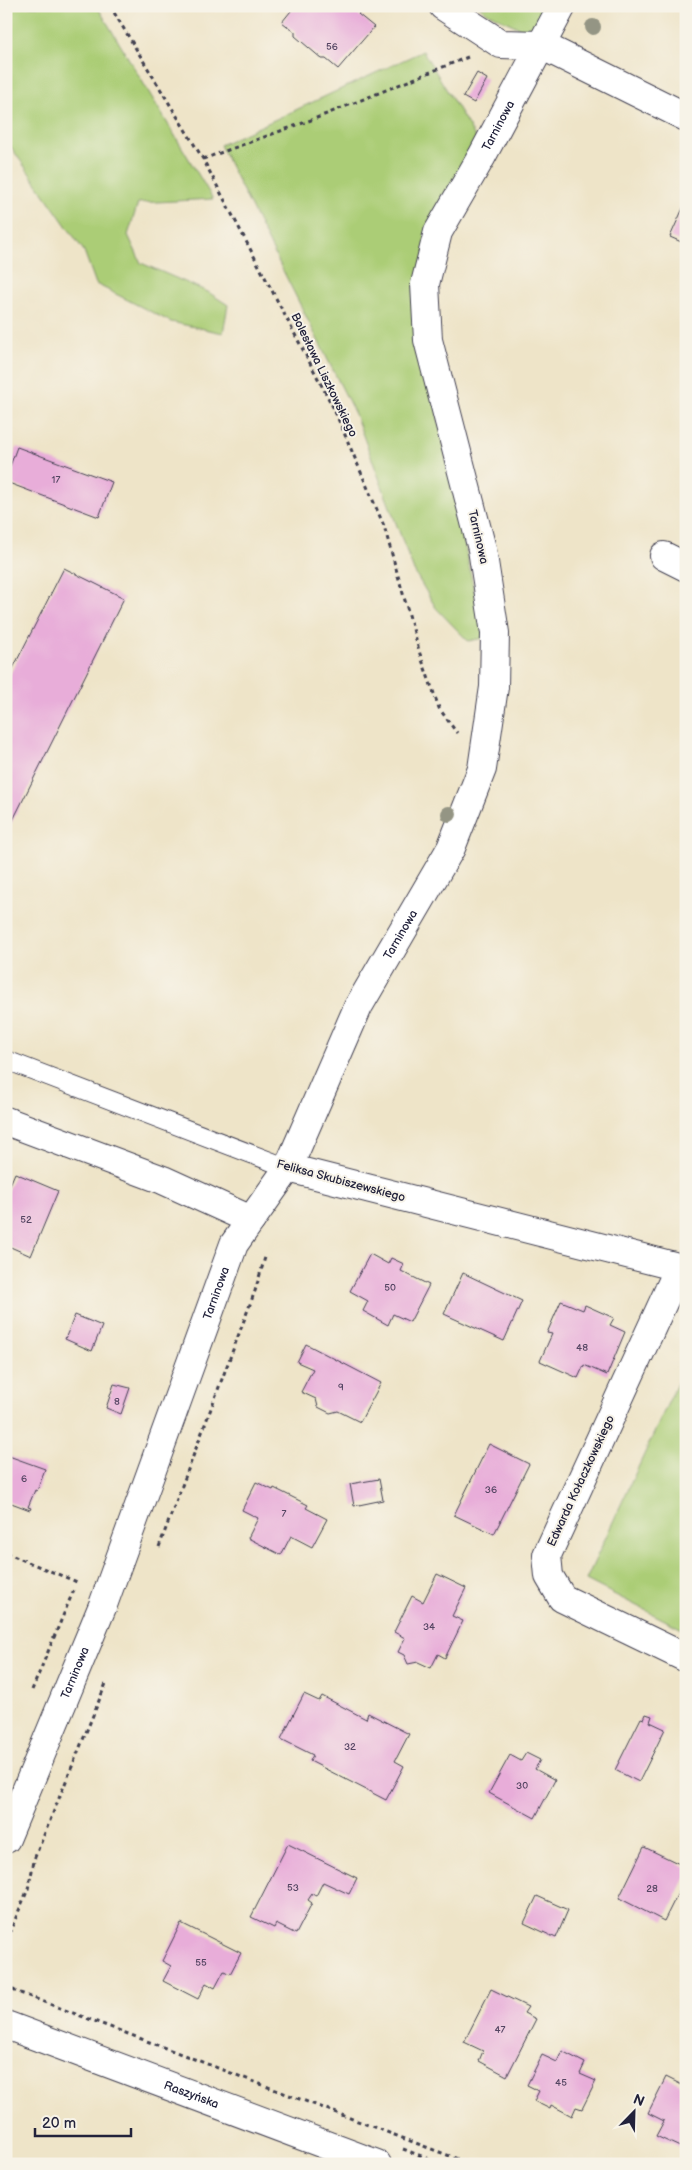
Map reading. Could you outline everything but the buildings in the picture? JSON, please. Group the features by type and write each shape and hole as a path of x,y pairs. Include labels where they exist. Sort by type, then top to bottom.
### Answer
{"street":[{"path":"443,6 501,44 541,45 686,117"},
{"name":"Tarninowa","path":"6,1839 103,1605 234,1244 288,1168 358,1006 451,848 482,768 494,687 495,633 482,549 428,340 425,284 438,232 482,156 562,6"},
{"path":"6,1121 163,1180 251,1220"},
{"name":"Feliksa Skubiszewskiego","path":"288,1168 682,1269"},
{"name":"Edwarda Kołaczkowskiego","path":"682,1269 547,1555 549,1576 562,1598 686,1658"},
{"name":"Raszyńska","path":"6,2025 377,2164"}],"lane":[{"name":"Feliksa Skubiszewskiego","path":"6,1060 288,1168"}],"path":[{"name":"Bolesława Liszkowskiego","path":"110,6 203,159 333,407 384,526 420,654 439,708 482,768"},
{"path":"203,159 314,119 501,44"},
{"path":"6,1553 77,1582"},
{"path":"28,1699 80,1572"},
{"path":"6,1985 15,1991 51,2005 471,2164"}],"green space":[{"path":"6,6 97,6 213,199 138,203 128,235 141,263 208,292 228,305 223,333 171,322 96,284 84,251 6,140"},
{"path":"479,6 545,6 530,33 486,12"},
{"path":"423,51 479,143 431,231 422,341 484,638 468,641 436,608 414,571 355,414 220,145"},
{"path":"686,1364 686,1631 586,1580"}]}
